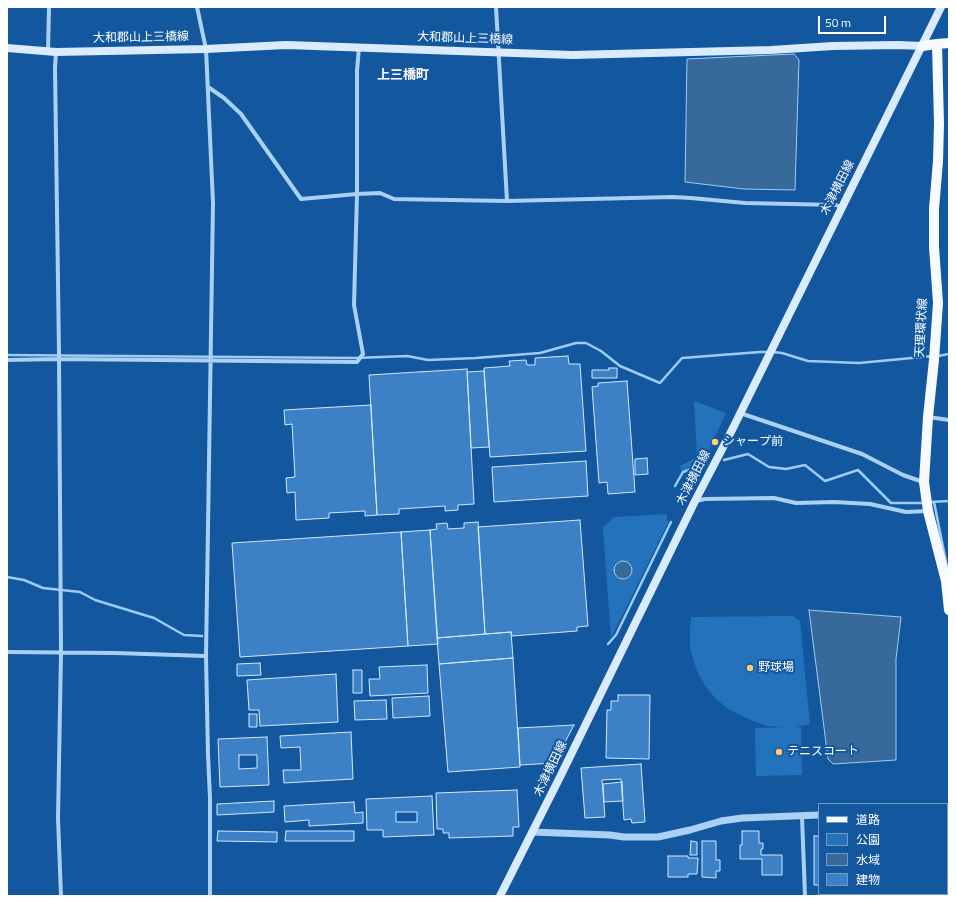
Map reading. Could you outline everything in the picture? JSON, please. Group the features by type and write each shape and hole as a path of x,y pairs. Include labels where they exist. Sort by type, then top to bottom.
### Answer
{"main road":[{"name":"木津横田線","path":"500,896 565,768 695,501 941,7"},
{"path":"922,46 949,43"},
{"name":"天理環状線","path":"937,44 939,124 934,209 934,246 938,303 924,482 928,511 947,581 949,610"},
{"name":"大和郡山上三橋線","path":"7,48 52,51 206,49 286,45 572,55 891,45 922,46"}],"street":[{"path":"49,7 52,51 55,68 60,352 61,653 58,818 61,896"},
{"path":"197,7 206,49 213,203 206,656 210,798 210,896"},
{"path":"496,7 507,201"},
{"path":"7,360 60,359 357,362 363,354 354,305 357,194 357,70 359,47"},
{"path":"208,87 224,98 241,114 301,199 380,193 394,199 507,201 673,197 745,203 836,205 841,207"},
{"path":"740,413 862,454 903,475 924,482"},
{"path":"928,417 949,420"},
{"path":"695,501 705,499 774,498 796,503 834,502 870,504 906,512 928,511"},
{"path":"7,652 206,656"},
{"path":"532,832 610,835 624,837 658,837 721,821 742,818 802,817 818,815"},
{"path":"802,817 805,896"}],"green space":[{"path":"694,401 726,413 702,465 681,471 680,466 697,457"},
{"path":"667,514 667,520 669,521 611,638 603,528 614,517"},
{"name":"野球場","path":"793,616 800,621 810,724 795,727 801,727 802,775 756,776 755,728 788,727 767,726 746,718 727,708 716,699 706,687 694,662 690,647 691,617"}],"water":[{"path":"794,54 799,60 795,190 744,189 685,182 687,59"},
{"path":"623,561 629,564 632,570 629,576 623,579 617,576 614,570 617,564"},
{"path":"809,610 901,617 896,659 896,760 833,764 828,759"}],"building":[{"path":"568,356 569,364 580,364 586,451 490,457 484,368 510,366 509,361 526,360 527,365 535,365 535,358"},
{"path":"609,368 617,368 617,378 592,378 592,370 609,370"},
{"path":"467,369 474,504 458,505 458,510 445,511 445,506 399,509 399,514 377,515 369,375"},
{"path":"484,371 489,447 471,448 467,372"},
{"path":"627,381 635,492 608,494 607,482 599,483 592,387 598,386 598,383"},
{"path":"371,405 377,515 365,516 365,511 329,513 329,518 296,520 295,492 287,493 286,478 295,477 292,424 285,425 284,410"},
{"path":"647,458 648,474 635,475 635,459"},
{"path":"586,461 588,496 494,502 492,467"},
{"path":"580,520 588,626 577,627 577,631 512,636 511,632 485,634 478,527"},
{"path":"478,522 485,634 437,638 430,530 437,529 436,524 447,523 448,529 464,528 464,523"},
{"path":"430,530 438,644 408,646 401,532"},
{"path":"401,532 408,646 240,657 232,543"},
{"path":"511,632 513,658 439,664 437,638"},
{"path":"513,658 520,767 448,772 439,664"},
{"path":"260,663 261,675 237,676 237,664"},
{"path":"427,665 428,693 370,696 369,679 380,679 379,667"},
{"path":"353,670 362,670 362,693 353,693"},
{"path":"336,674 338,722 260,726 259,710 249,710 247,680"},
{"path":"618,695 650,695 649,759 606,758 607,710 611,710 611,701 618,701"},
{"path":"429,696 430,716 393,718 392,698"},
{"path":"386,700 387,719 355,720 354,701"},
{"path":"249,714 257,714 257,727 249,727"},
{"path":"574,725 554,763 520,765 518,728"},
{"path":"351,732 353,779 284,783 283,770 301,770 300,747 281,748 280,736"},
{"path":"267,737 269,785 220,787 218,739","holes":["239,755 257,755 257,768 239,769"]},
{"path":"641,764 645,822 632,823 631,819 624,820 621,779 602,780 605,817 585,818 581,768"},
{"path":"622,782 623,801 604,802 603,784"},
{"path":"517,790 519,827 513,827 513,836 449,838 449,833 443,833 443,829 437,829 436,793"},
{"path":"432,796 434,835 383,837 383,830 367,830 366,799","holes":["396,812 417,812 417,822 396,822"]},
{"path":"274,801 274,812 217,815 217,804"},
{"path":"354,802 355,813 363,812 363,823 309,826 309,820 285,822 284,806"},
{"path":"218,831 277,832 277,842 217,841"},
{"path":"286,831 354,831 354,841 285,841"},
{"path":"742,831 759,831 759,843 763,843 761,855 782,855 782,875 762,875 762,859 740,859"},
{"path":"814,836 818,836 818,885 814,885"},
{"path":"691,841 697,842 697,855 690,855"},
{"path":"702,841 716,841 716,860 720,860 720,871 716,871 716,878 702,877"},
{"path":"668,856 688,856 688,858 698,858 697,874 688,874 688,877 668,877"},
{"path":"919,895 944,895 944,896"}],"waterway":[{"path":"7,355 356,358 407,356 428,360 540,353 576,343 586,343 601,351 620,366 660,383 682,358 768,352"},
{"path":"773,352 782,353 808,361 859,363 933,356"},
{"path":"938,356 949,354"},
{"path":"724,460 748,454 769,467 786,469 805,465 825,481 858,470 891,503 925,503"},
{"path":"675,486 683,472 695,468"},
{"path":"930,502 949,501"},
{"path":"934,502 947,567"},
{"path":"608,644 616,635 671,522"},
{"path":"7,577 24,580 43,588 80,592 95,600 154,618 184,635 202,636"}],"place":[{"name":"シャープ前","path":"715,442"},
{"name":"野球場","path":"750,668"},
{"name":"テニスコート","path":"779,752"}],"district":[{"name":"上三橋町","path":"403,76"}]}
